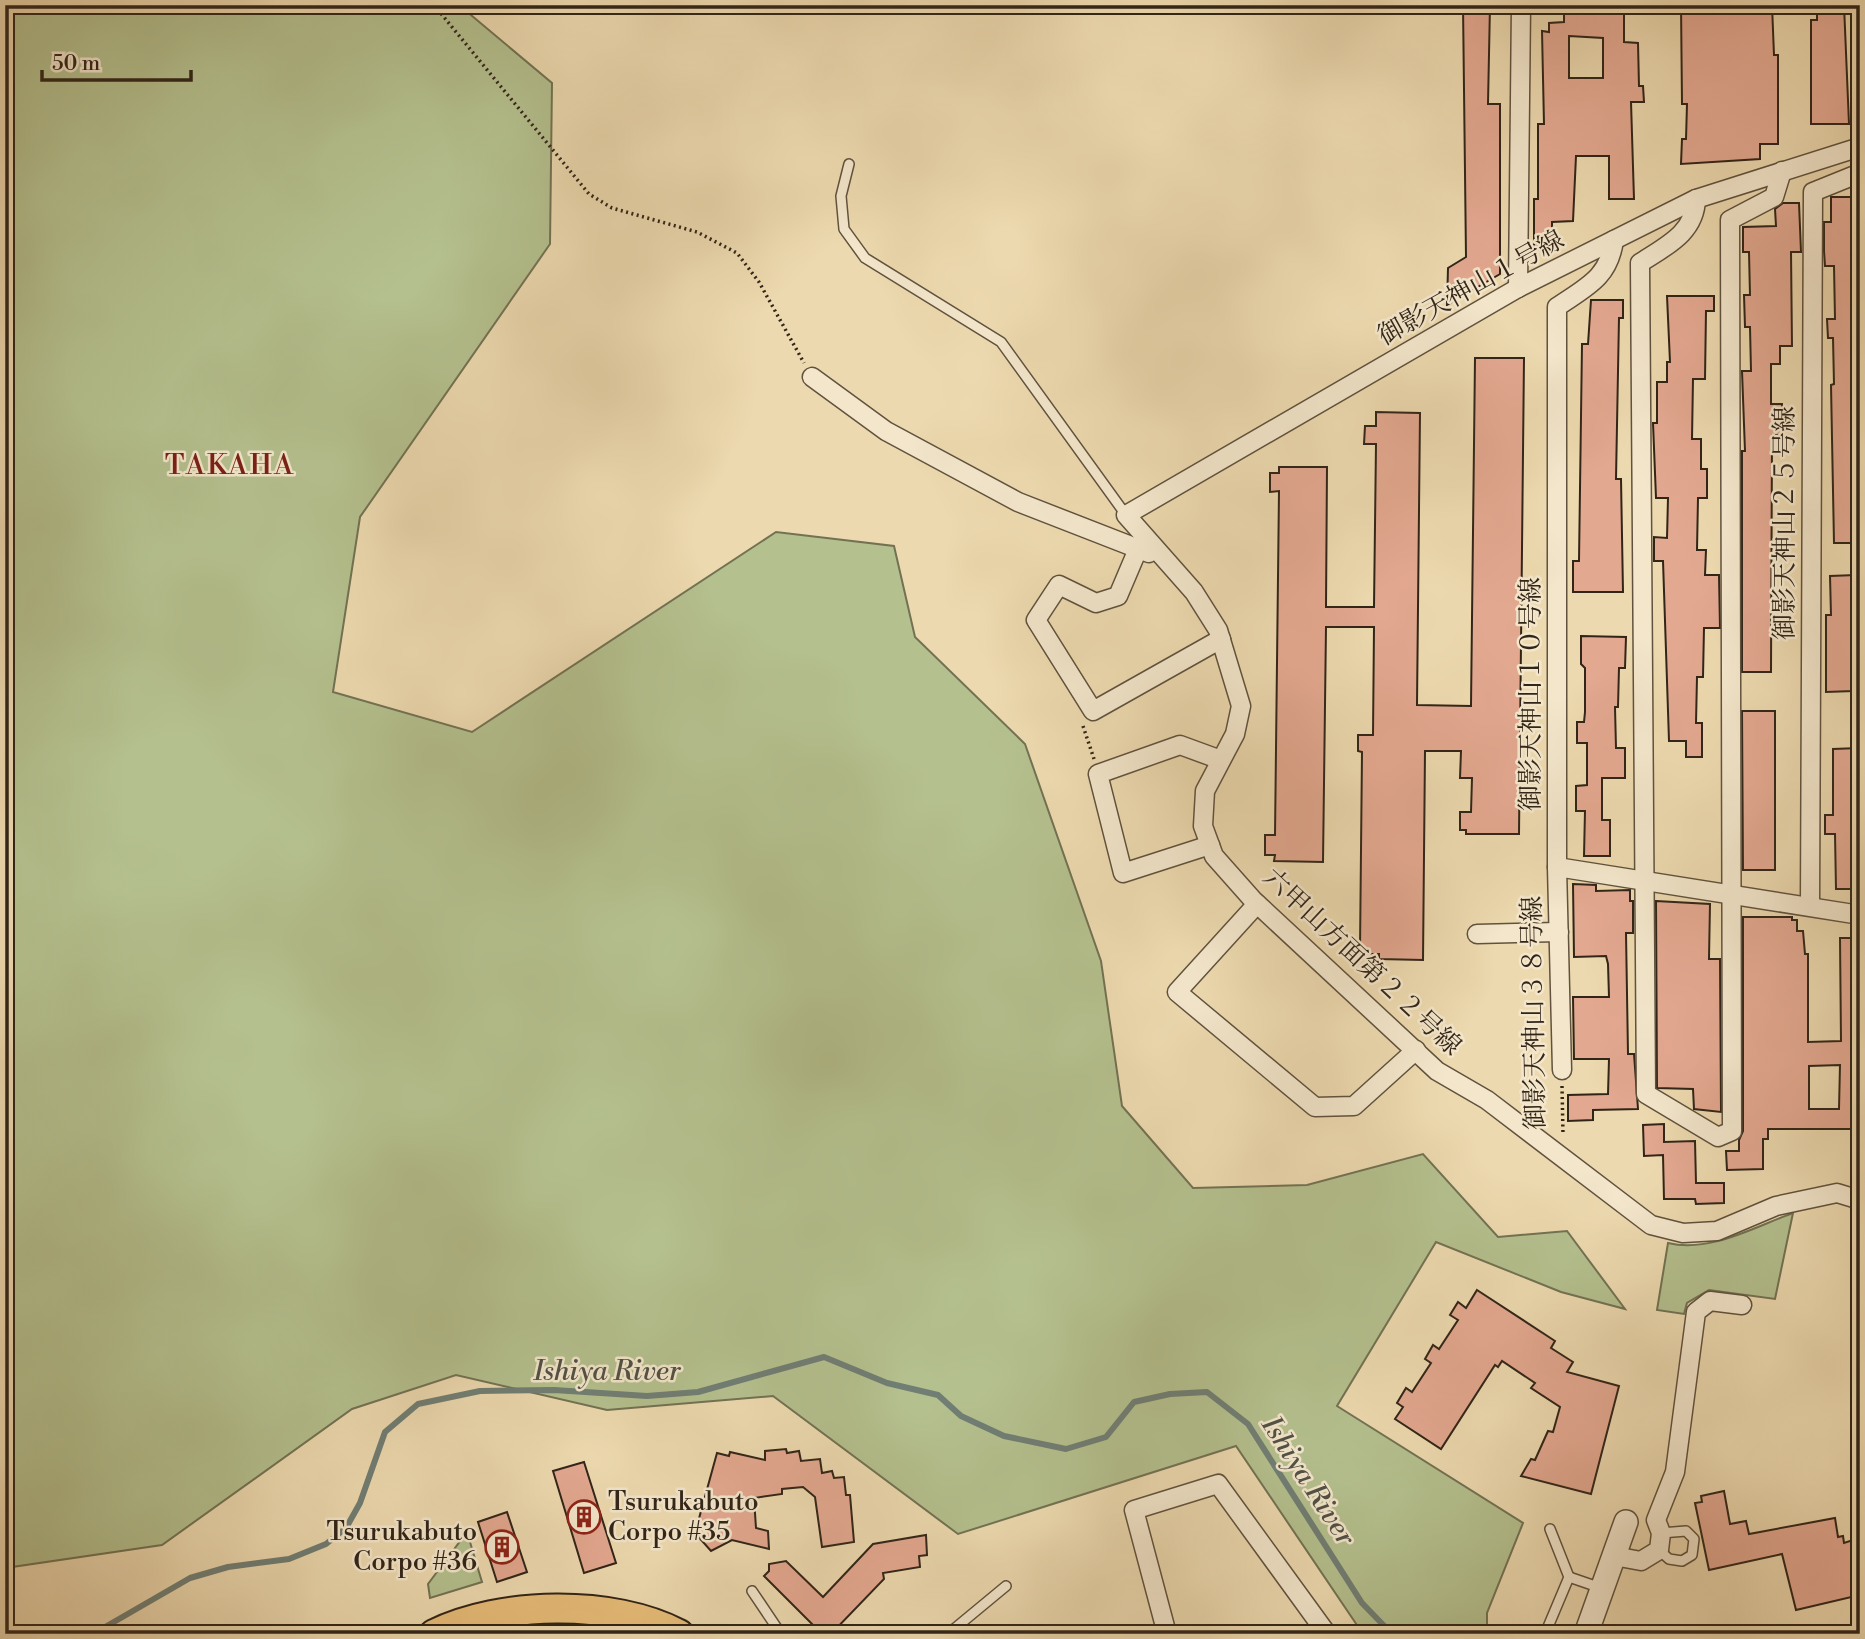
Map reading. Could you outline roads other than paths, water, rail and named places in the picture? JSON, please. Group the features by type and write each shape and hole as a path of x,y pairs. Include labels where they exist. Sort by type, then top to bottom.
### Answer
{"main road":[{"path":"434,1634 454,1624 509,1610 589,1609 665,1631"}],"street":[{"path":"1518,288 1521,5"},
{"name":"御影天神山１号線","path":"1126,515 1518,288 1696,199 1860,147"},
{"path":"1696,199 1696,214 1683,234 1640,263 1646,1094 1718,1137 1732,1131 1730,220 1774,198 1782,171"},
{"name":"御影天神山２５号線","path":"1810,906 1813,192 1860,173"},
{"name":"御影天神山１０号線","path":"1557,867 1557,307 1601,276 1612,260 1614,240"},
{"path":"812,377 886,431 1018,502 1164,559"},
{"name":"六甲山方面第２２号線","path":"1126,515 1194,592 1221,639 1241,706 1235,734 1205,791 1203,826 1214,856 1257,904 1437,1071 1487,1100 1651,1225 1683,1233 1717,1231 1776,1206 1837,1193 1860,1200"},
{"path":"1138,549 1118,596 1096,603 1059,585 1036,620 1093,711 1221,639"},
{"path":"1210,845 1123,873 1098,774 1180,745 1222,760"},
{"path":"1557,867 1860,915"},
{"name":"御影天神山３８号線","path":"1557,867 1562,1070"},
{"path":"1257,904 1177,992 1315,1107 1354,1106 1416,1050"},
{"path":"1477,934 1559,932"},
{"path":"1614,1556 1641,1561 1660,1542 1656,1520 1675,1472 1696,1312 1710,1301 1742,1305"},
{"path":"1167,1634 1134,1510 1219,1484 1327,1634"},
{"path":"1586,1634 1626,1522"}],"lane":[{"path":"849,164 841,196 844,229 865,258 1001,342 1126,515"},
{"path":"1550,1529 1569,1577 1600,1595"},
{"path":"1545,1634 1569,1577"},
{"path":"948,1634 1006,1586"},
{"path":"752,1591 781,1634"}],"waterway":[{"name":"Ishiya River","path":"93,1634 190,1578 228,1567 289,1559 326,1544 346,1528 360,1503 385,1432 418,1404 480,1391 554,1390 647,1396 698,1392 824,1357 887,1383 938,1395 961,1416 1004,1436 1066,1449 1106,1437 1134,1402 1170,1394 1207,1392 1248,1424 1362,1603 1392,1634"}],"place":[{"name":"Tsurukabuto Corpo #35","path":"584,1517"},
{"name":"Tsurukabuto Corpo #36","path":"502,1547"}],"district":[{"name":"TAKAHA","path":"230,465"}]}
